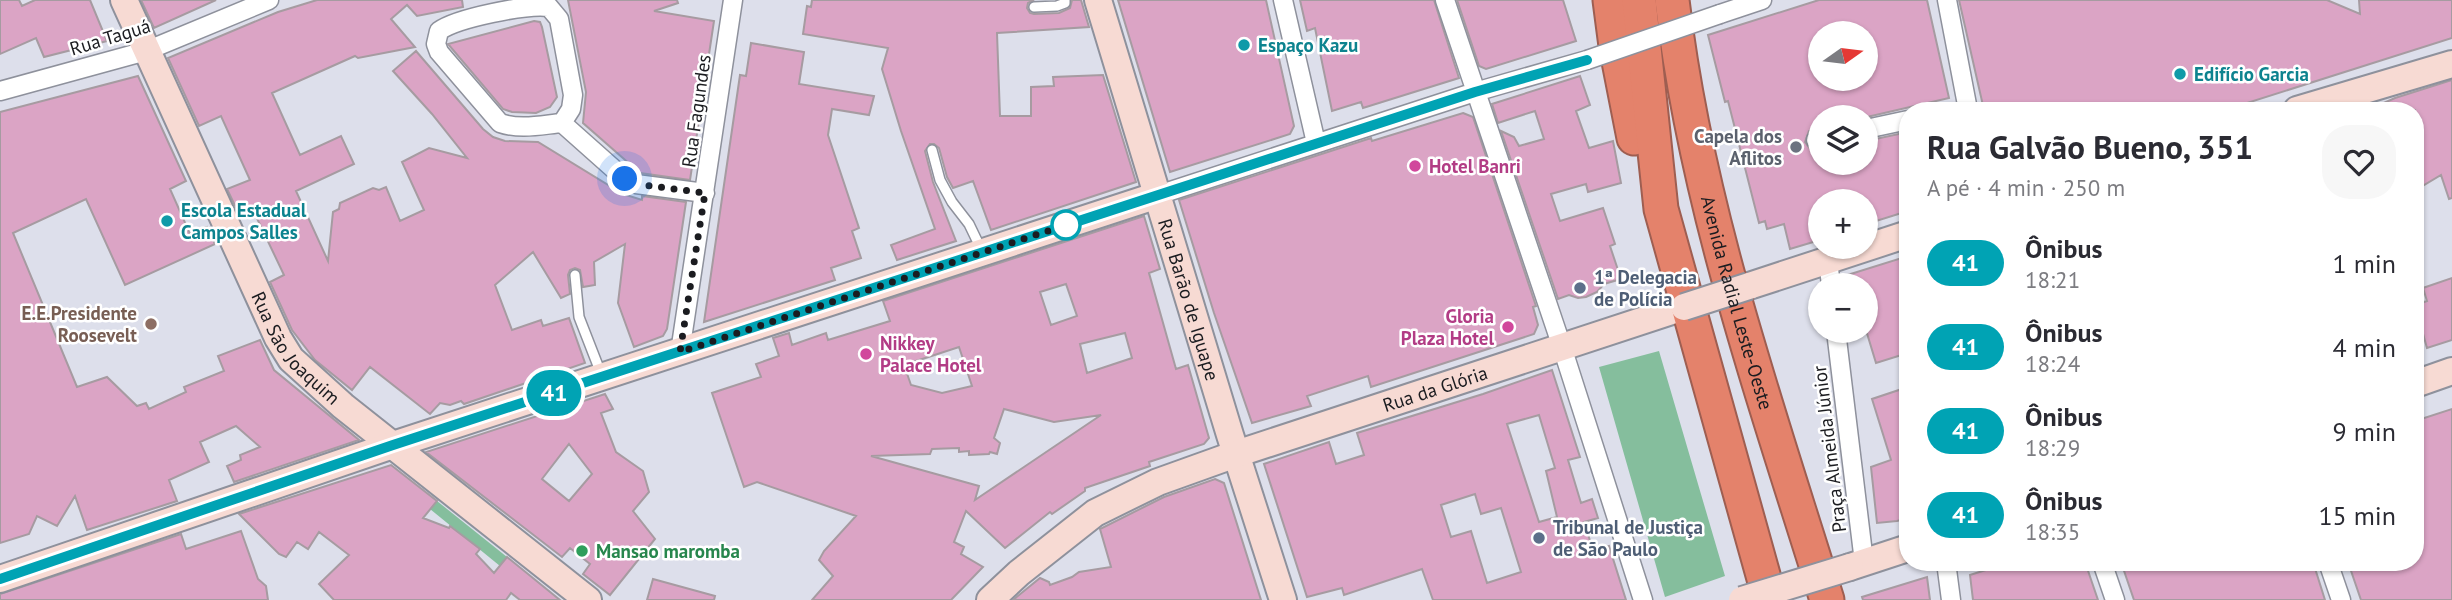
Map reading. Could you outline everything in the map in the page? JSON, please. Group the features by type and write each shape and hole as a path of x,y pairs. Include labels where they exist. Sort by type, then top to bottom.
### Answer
{"highway":[{"path":"1610,0 1634,138 1645,175 1661,209"},
{"path":"1639,0 1661,209 1770,600"},
{"name":"Avenida Radial Leste-Oeste","path":"1672,0 1679,61 1714,227 1827,600"},
{"path":"1750,533 1785,567 1796,600"}],"street":[{"name":"Rua São Joaquim","path":"124,0 278,338 291,359 343,406 588,600"},
{"name":"Rua Taguá","path":"0,91 146,51 269,0"},
{"name":"Rua Fagundes","path":"680,352 733,0"},
{"name":"Rua Barão de Iguape","path":"1098,0 1283,600"},
{"path":"1283,0 1316,143"},
{"path":"1445,0 1562,347 1643,600"},
{"path":"0,579 393,445 1316,143 1475,92 1587,60 1762,0"},
{"path":"1947,0 1961,102"},
{"path":"562,123 571,109 573,95 559,19 549,7 490,14 446,26 439,31 436,44 439,52 500,123 528,127 562,123 625,179 636,184 705,193"},
{"path":"2324,102 2452,64"},
{"path":"1878,126 1899,122"},
{"name":"Rua da Glória","path":"1829,273 1899,238"},
{"name":"Rua da Glória","path":"990,600 1019,573 1095,513 1158,482 1787,274 1808,274"},
{"name":"Praça Almeida Júnior","path":"1837,343 1857,565"},
{"path":"2424,380 2452,371"},
{"path":"1742,600 1899,551"},
{"path":"1947,571 1951,600"},
{"path":"2105,571 2115,600"},
{"path":"2331,571 2341,600"}],"lane":[{"path":"1034,7 1057,6 1065,3 1065,0"},
{"path":"932,150 940,180 969,224 983,252"},
{"path":"575,275 579,317 602,377"}],"green space":[{"path":"1659,351 1725,576 1665,597 1599,367"},
{"path":"437,501 507,557 500,566 430,509"}],"building":[{"path":"0,0 19,0 22,6 35,0 90,0 107,41 44,57 36,38 0,54"},
{"path":"141,0 216,0 154,28"},
{"path":"317,0 462,0 463,7 417,16 407,5 391,19 415,47 358,58 355,56 272,93 300,155 341,136 354,164 296,191 328,261 333,212 339,209 340,203 373,188 379,190 386,187 400,221 424,210 402,162 429,148 467,158 393,71 416,51 483,129 493,137 505,141 538,142 623,194 642,200 642,196 686,202 667,329 663,336 634,347 618,303 625,244 594,262 595,285 583,287 580,270 570,270 570,294 561,298 533,252 495,285 512,330 541,320 543,326 569,318 585,363 464,404 461,401 450,405 440,403 430,414 370,367 352,390 315,360 292,330 270,282 284,275 253,210 240,216 227,189 250,180 221,116 199,126 168,58 278,12"},
{"path":"568,0 677,0 678,3 654,11 714,21 690,180 640,173 583,123 586,92"},
{"path":"812,0 1034,0 1028,3 1027,8 1034,14 1059,13 1070,8 1072,0 1081,0 1089,27 997,33 1000,116 1031,116 1031,87 1054,86 1053,77 1103,75 1136,182 991,230 973,181 953,188 939,148 930,144 925,151 933,182 956,241 897,260 891,245 935,229 882,69 888,48 803,34 807,6 811,7"},
{"path":"1118,0 1266,0 1294,126 1290,134 1170,172"},
{"path":"1300,0 1434,0 1459,78 1363,108 1361,102 1332,111 1315,28 1307,31"},
{"path":"1457,0 1563,0 1576,41 1486,69 1479,66"},
{"path":"1819,0 1927,0 1949,98 1932,102 1899,102 1899,110 1878,114 1878,105 1808,105 1808,134 1805,142 1808,146 1808,175 1878,175 1878,138 1899,134 1899,214 1878,220 1878,189 1808,189 1808,244 1790,249 1784,224 1767,229 1765,221 1759,223 1728,101 1725,102 1708,35"},
{"path":"1959,0 2327,0 2360,14 2359,0 2452,0 2452,38 2250,102 1982,102"},
{"path":"534,21 540,22 542,27 557,97 550,107 536,113 512,112 503,109 448,44"},
{"path":"751,43 804,52 799,84 874,96 869,115 832,109 828,135 859,228 852,231 861,258 831,268 835,280 704,322 740,75 746,76"},
{"path":"138,76 186,181 170,189 190,234 207,227 215,244 125,285 86,199 13,233 77,387 107,377 137,406 146,403 149,409 186,392 184,387 224,371 218,356 260,340 274,370 359,440 234,482 227,466 241,460 240,455 260,447 236,426 200,442 209,462 169,480 177,501 87,530 75,496 57,526 37,516 29,534 0,543 0,112"},
{"path":"1580,76 1590,105 1576,111 1589,148 1613,141 1621,183 1588,192 1586,184 1551,194 1560,221 1603,208 1615,244 1610,246 1621,279 1604,284 1597,292 1586,297 1569,295 1558,299 1501,131 1514,137 1519,146 1544,139 1535,111 1498,123 1492,104"},
{"path":"2452,80 2452,198 2449,199 2441,175 2424,185 2424,102 2386,102"},
{"path":"1463,113 1473,117 1536,306 1533,307 1538,325 1534,334 1371,387 1368,376 1307,396 1311,406 1252,423 1179,200 1371,138 1372,141"},
{"path":"1144,216 1160,269 1149,273 1176,369 1188,365 1209,438 1204,444 1149,462 1150,466 1085,488 1085,491 1052,514 1050,512 1005,548 966,511 954,542 964,547 961,554 983,567 951,600 812,600 833,576 819,560 856,516 757,482 744,487 712,393 761,377 756,364 779,356 773,338 789,333 792,345 826,333 828,340 890,321 883,301","holes":["1066,284 1077,316 1051,325 1040,292","1125,333 1132,358 1087,373 1080,344","959,347 972,386 942,393 911,385 904,365","1004,409 1054,422 1101,415 975,500 979,486 871,456 930,454 932,449 959,448 959,452 969,451 969,455 990,452 997,454 1000,443 994,438"]},
{"path":"1899,259 1899,356 1876,363 1870,343 1878,343 1878,273 1854,273"},
{"path":"2452,278 2452,340 2427,348 2424,337 2424,302 2427,301 2424,288"},
{"path":"1552,370 1580,457 1568,460 1581,503 1592,499 1598,518 1584,522 1593,550 1609,546 1626,600 1433,600 1422,569 1344,595 1342,588 1307,597 1264,464 1329,442 1336,464 1364,455 1357,433","holes":["1539,415 1555,468 1546,471 1557,517 1539,522 1507,424","1475,494 1481,514 1501,508 1521,572 1487,583 1471,531 1451,537 1441,505"]},
{"path":"1899,390 1897,521 1877,523 1871,467 1891,460 1872,399"},
{"path":"605,394 613,409 601,413 616,452 643,471 649,492 633,511 655,539 610,595 583,574 590,564 570,548 562,557 426,452","holes":["569,444 592,474 569,501 542,479"]},
{"path":"2452,409 2452,600 2361,600 2351,571 2424,571 2424,418"},
{"path":"391,465 437,501 423,518 449,528 450,526 480,549 476,554 494,573 507,557 560,600 520,600 511,593 506,600 334,600 319,584 349,555 319,532 308,549 297,542 286,557 279,554 239,514"},
{"path":"1215,479 1224,483 1261,600 1013,600 1040,578 1050,585 1079,572 1111,567 1100,529 1164,497"},
{"path":"241,531 258,579 266,586 268,600 0,600 0,594 181,534 186,549"},
{"path":"1983,571 2088,571 2098,600 1973,600 1970,575"},
{"path":"2124,571 2316,571 2325,600 2134,600"},
{"path":"1927,577 1930,600 1863,600 1862,597"},
{"path":"653,579 715,596 714,600 647,600"}],"bus line":[{"name":"41","path":"0,579 393,445 1475,92 1587,60"}],"place":[{"name":"Espaço Kazu","path":"1244,45"},
{"name":"Edifício Garcia","path":"2180,74"},
{"name":"Capela dos Aflitos","path":"1796,147"},
{"name":"Hotel Banri","path":"1415,166"},
{"name":"Escola Estadual Campos Salles","path":"167,221"},
{"name":"1ª Delegacia de Polícia","path":"1580,288"},
{"name":"E.E.Presidente Roosevelt","path":"151,324"},
{"name":"Gloria Plaza Hotel","path":"1508,327"},
{"name":"Nikkey Palace Hotel","path":"866,354"},
{"name":"Tribunal de Justiça de São Paulo","path":"1539,538"},
{"name":"Mansao maromba","path":"582,551"}],"route":[{"path":"625,179 636,184 705,193 680,352 1066,225"}]}
